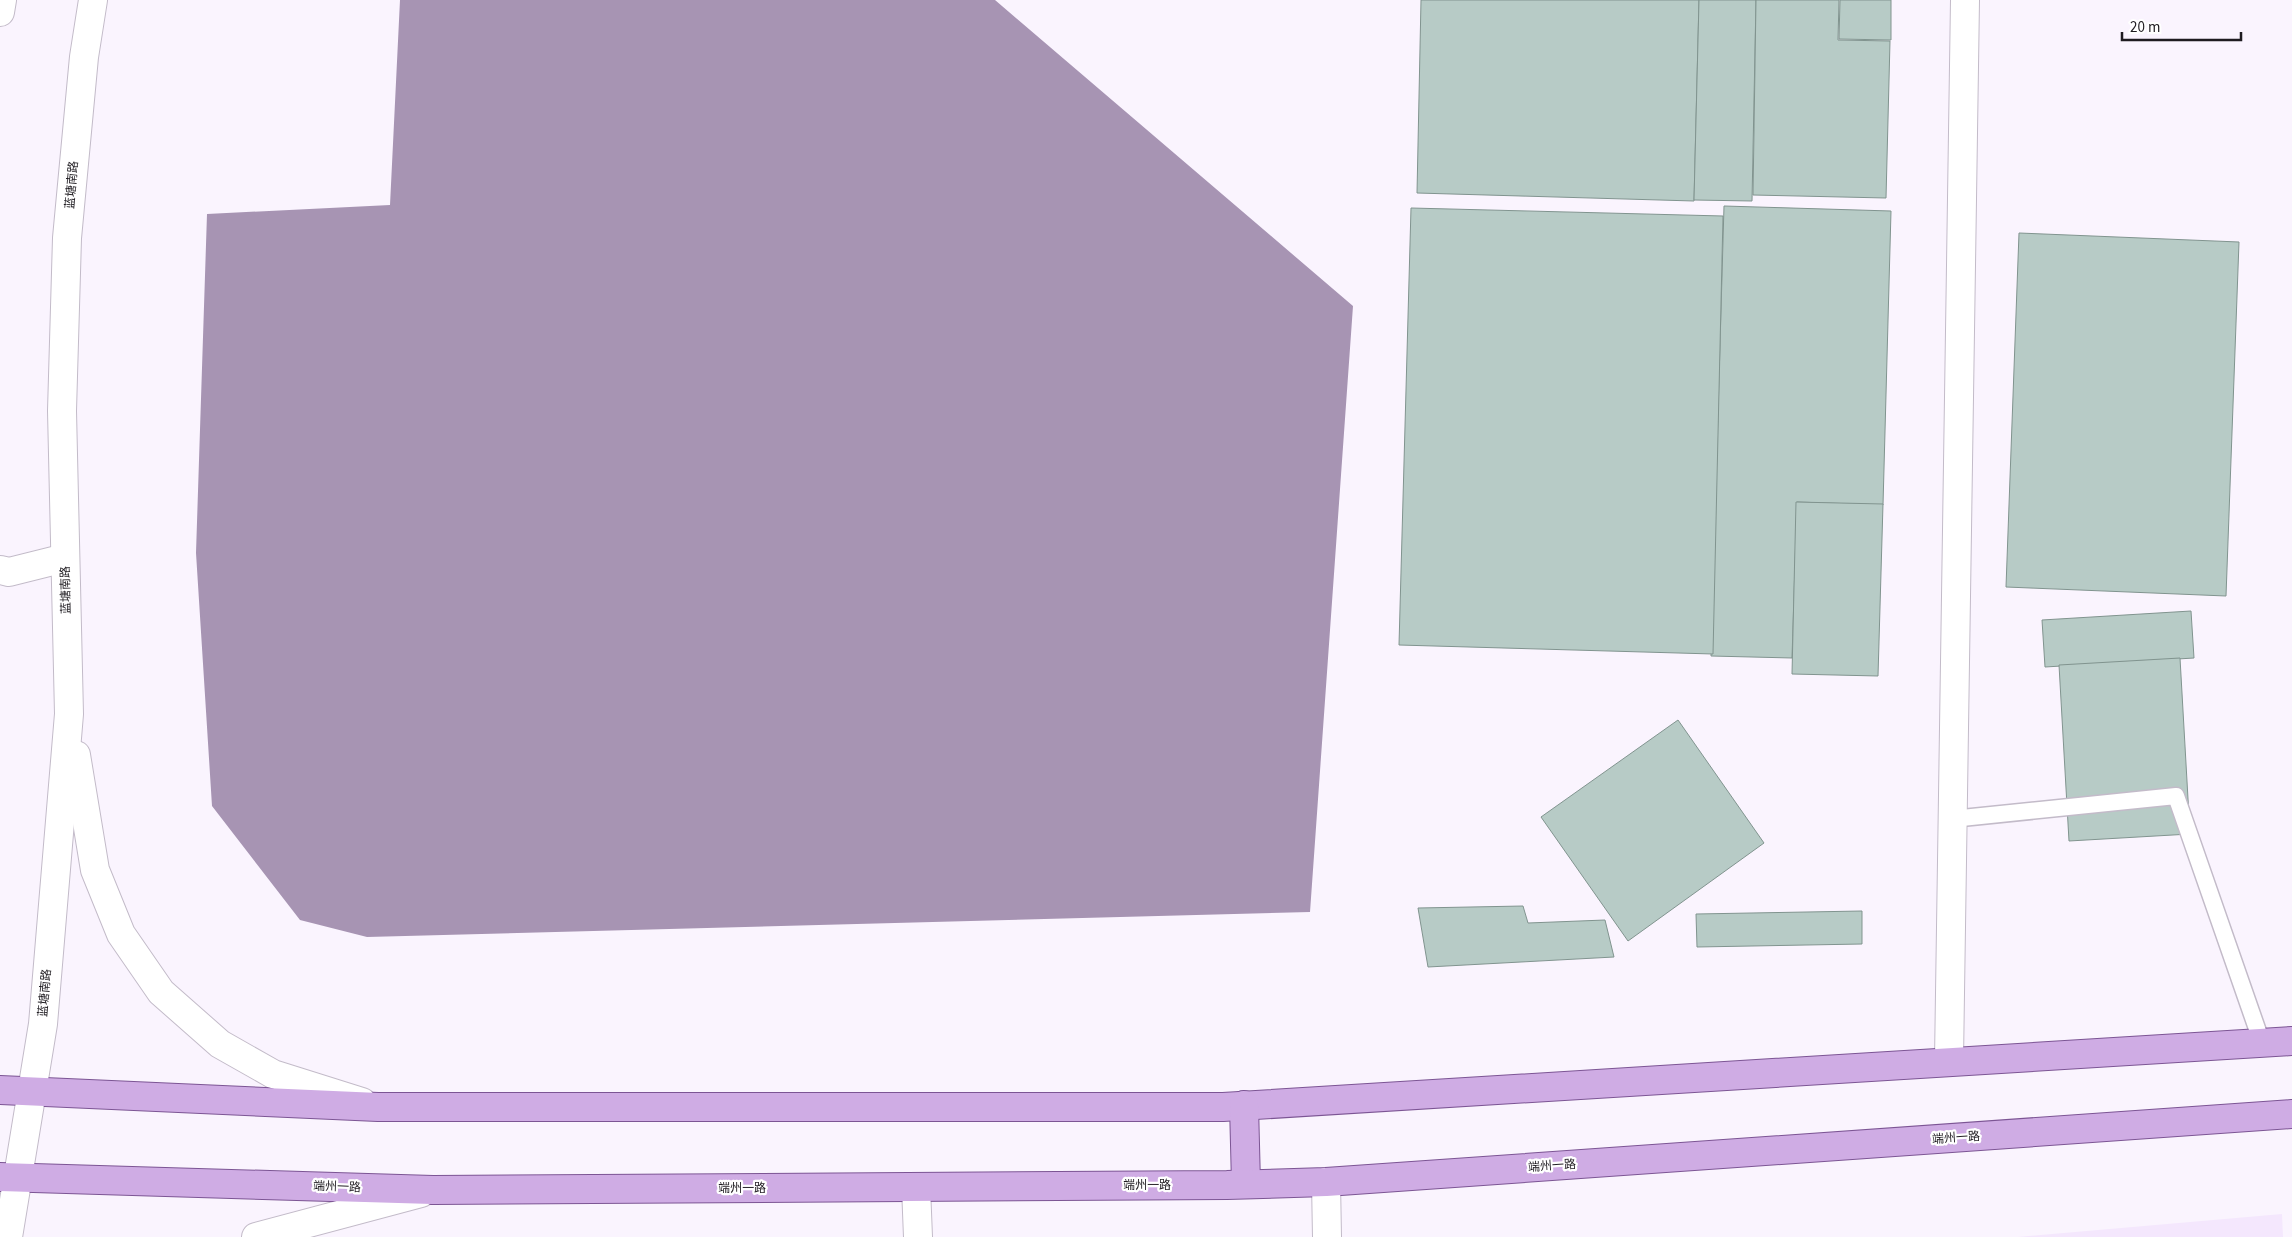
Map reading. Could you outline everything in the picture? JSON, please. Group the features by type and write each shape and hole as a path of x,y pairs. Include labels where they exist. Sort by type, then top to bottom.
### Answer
{"main road":[{"path":"0,12 2,0"},
{"name":"蓝塘南路","path":"8,1237 10,1177 33,1091 43,1024 69,714 62,411 67,238 84,57 92,0"},
{"path":"1949,1060 1965,0"},
{"path":"0,570 10,572 65,558"},
{"path":"69,714 95,870 121,934 161,992 220,1044 273,1074 378,1107"},
{"path":"0,1090 378,1107 1244,1105 1949,1060 2292,1041"},
{"path":"1244,1105 1246,1184"},
{"name":"端州一路","path":"10,1177 432,1190 1326,1182 2292,1114"},
{"path":"1326,1182 1326,1237"},
{"path":"916,1187 918,1237"},
{"path":"256,1237 432,1190"}],"lane":[{"path":"1952,819 2176,796 2262,1043"}],"shaded area":[{"path":"400,0 995,0 1353,306 1310,912 367,937 300,920 212,806 196,553 207,214 390,205"},
{"path":"2282,1214 2283,1237 2018,1237"}],"building":[{"path":"1421,0 1699,0 1694,201 1417,193"},
{"path":"1699,0 1756,0 1752,201 1694,200"},
{"path":"1756,0 1839,0 1838,40 1890,41 1886,198 1753,195"},
{"path":"1840,0 1891,0 1891,40 1839,39"},
{"path":"1724,206 1891,211 1883,505 1797,502 1792,658 1711,656"},
{"path":"1411,208 1723,216 1713,654 1399,645"},
{"path":"2019,233 2239,242 2226,596 2006,587"},
{"path":"1796,502 1883,504 1878,676 1792,674"},
{"path":"2191,611 2194,658 2045,667 2042,620"},
{"path":"2180,658 2190,834 2069,841 2059,665"},
{"path":"1678,720 1764,843 1628,941 1541,817"},
{"path":"1523,906 1528,923 1605,920 1614,957 1428,967 1418,908"},
{"path":"1862,911 1862,944 1697,947 1696,914"}]}
